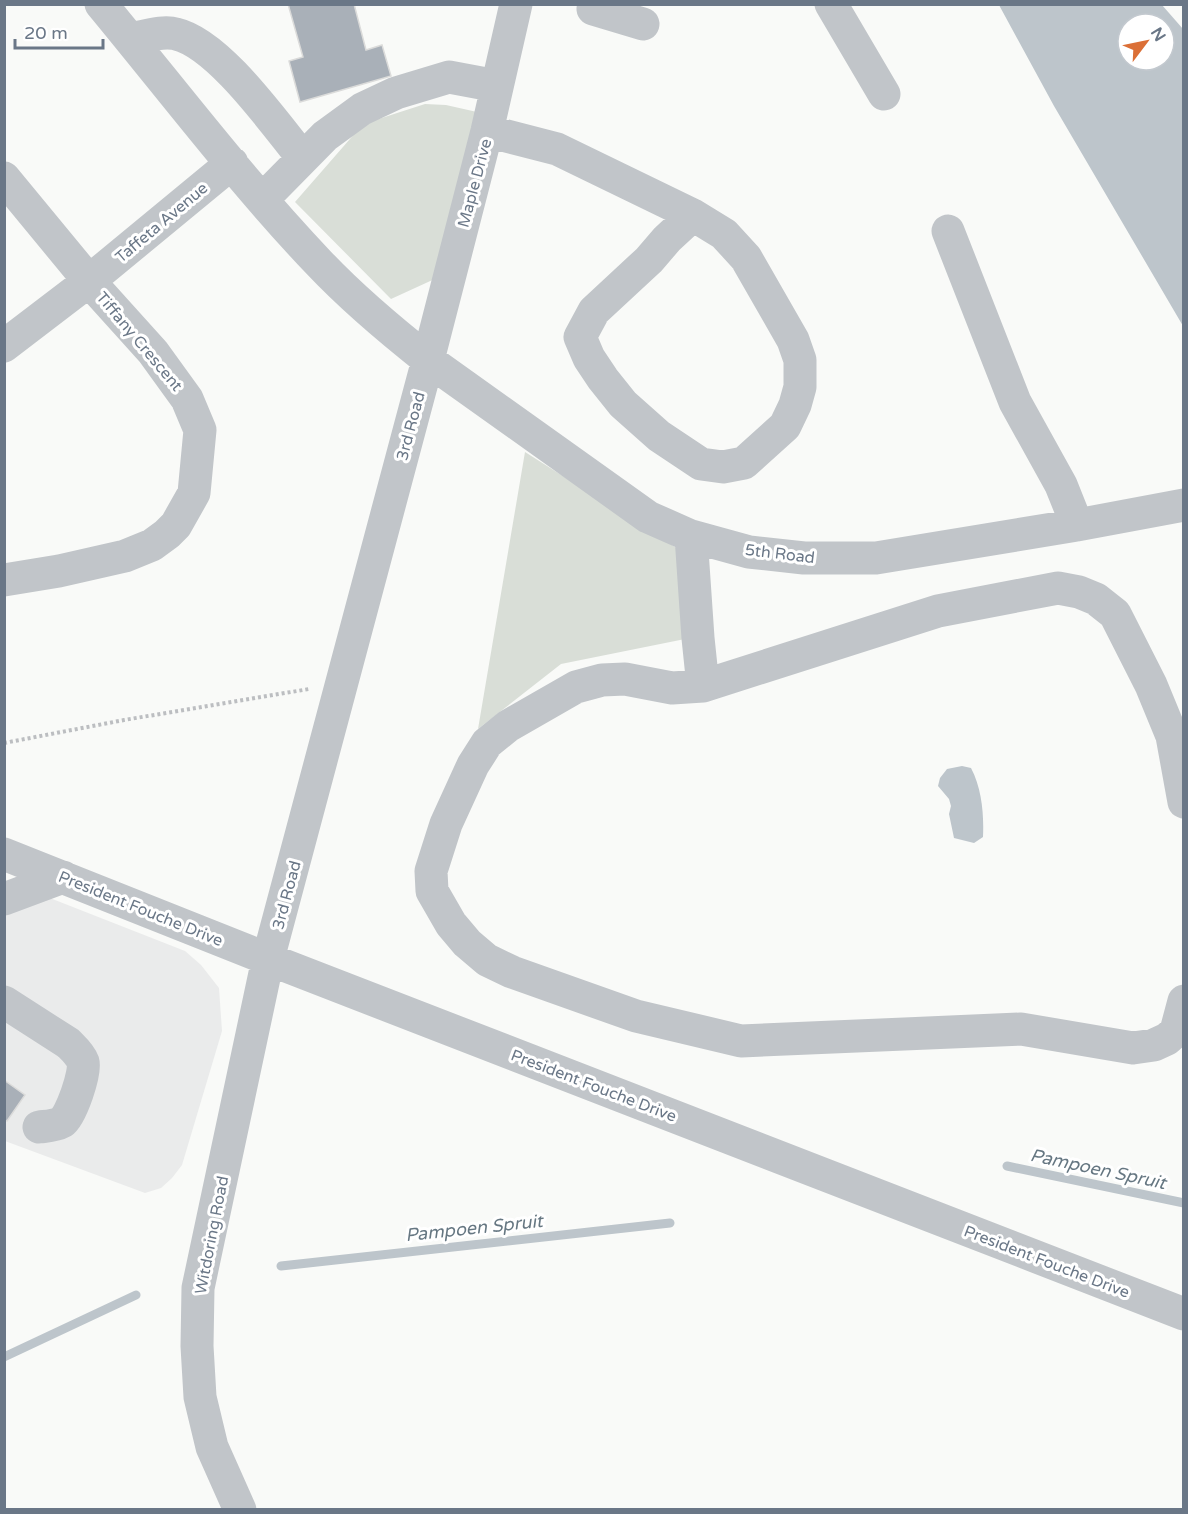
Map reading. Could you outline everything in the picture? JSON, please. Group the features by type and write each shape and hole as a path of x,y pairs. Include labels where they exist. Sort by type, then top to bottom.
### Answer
{"street":[{"path":"101,4 262,200 320,264 396,335 428,360"},
{"name":"Maple Drive","path":"428,360 487,131 516,4"},
{"path":"831,4 884,94"},
{"path":"587,6 643,24"},
{"path":"130,39 165,33 177,34 206,47 227,67 303,158"},
{"path":"262,200 303,158 344,121 362,109 396,93 449,77 497,86"},
{"path":"487,131 557,149 693,215 724,234 746,258 793,340 800,360 800,387 785,426 744,463 723,467 701,464 659,436 623,404 589,358 580,337 594,311 693,215"},
{"name":"Taffeta Avenue","path":"4,346 89,281 232,163"},
{"name":"Tiffany Crescent","path":"4,178 89,281 153,352 187,399 200,430 194,493 176,525 152,545 125,556 59,571 4,580"},
{"path":"948,231 1015,402 1061,485 1077,525"},
{"name":"5th Road","path":"428,360 648,517 691,536 749,552 804,558 876,558 1184,505"},
{"name":"3rd Road","path":"268,959 428,360"},
{"path":"691,536 703,686"},
{"path":"1184,802 1172,736 1151,685 1115,614 1096,599 1079,592 1058,588 938,611 703,686 672,688 625,679 602,680 576,687 508,726 487,743 473,765 447,824 431,871 432,891 451,924 467,943 487,960 512,972 636,1017 741,1041 1021,1029 1133,1048 1154,1045 1167,1039 1176,1030 1184,1001"},
{"name":"President Fouche Drive","path":"4,854 268,959 1184,1314"},
{"path":"4,899 63,877"},
{"name":"Witdoring Road","path":"240,1509 212,1447 200,1397 197,1346 198,1287 268,959"},
{"path":"4,1002 68,1043 83,1061 84,1071 68,1116 58,1124 39,1126"}],"path":[{"path":"4,743 124,720 343,684"}],"shaded area":[{"path":"999,5 1162,5 1168,12 1116,12 1116,72 1176,72 1176,21 1183,29 1183,326 1054,106"},
{"path":"425,104 446,105 477,112 439,277 391,299 295,202 363,124"},
{"path":"525,452 686,554 690,638 561,664 478,729"},
{"path":"962,766 971,768 982,802 983,837 974,843 954,838 949,814 951,806 949,799 938,786 940,778 947,769"},
{"path":"4,880 185,951 201,965 219,988 222,1031 182,1165 161,1188 145,1193 5,1141"}],"building":[{"path":"288,4 354,4 366,50 382,45 391,76 300,102 289,61 303,57"},
{"path":"4,1080 25,1095 7,1121 4,1119"}],"waterway":[{"name":"Pampoen Spruit","path":"1007,1166 1184,1203"},
{"name":"Pampoen Spruit","path":"281,1266 670,1223"},
{"name":"Pampoen Spruit","path":"4,1357 136,1295"}]}
